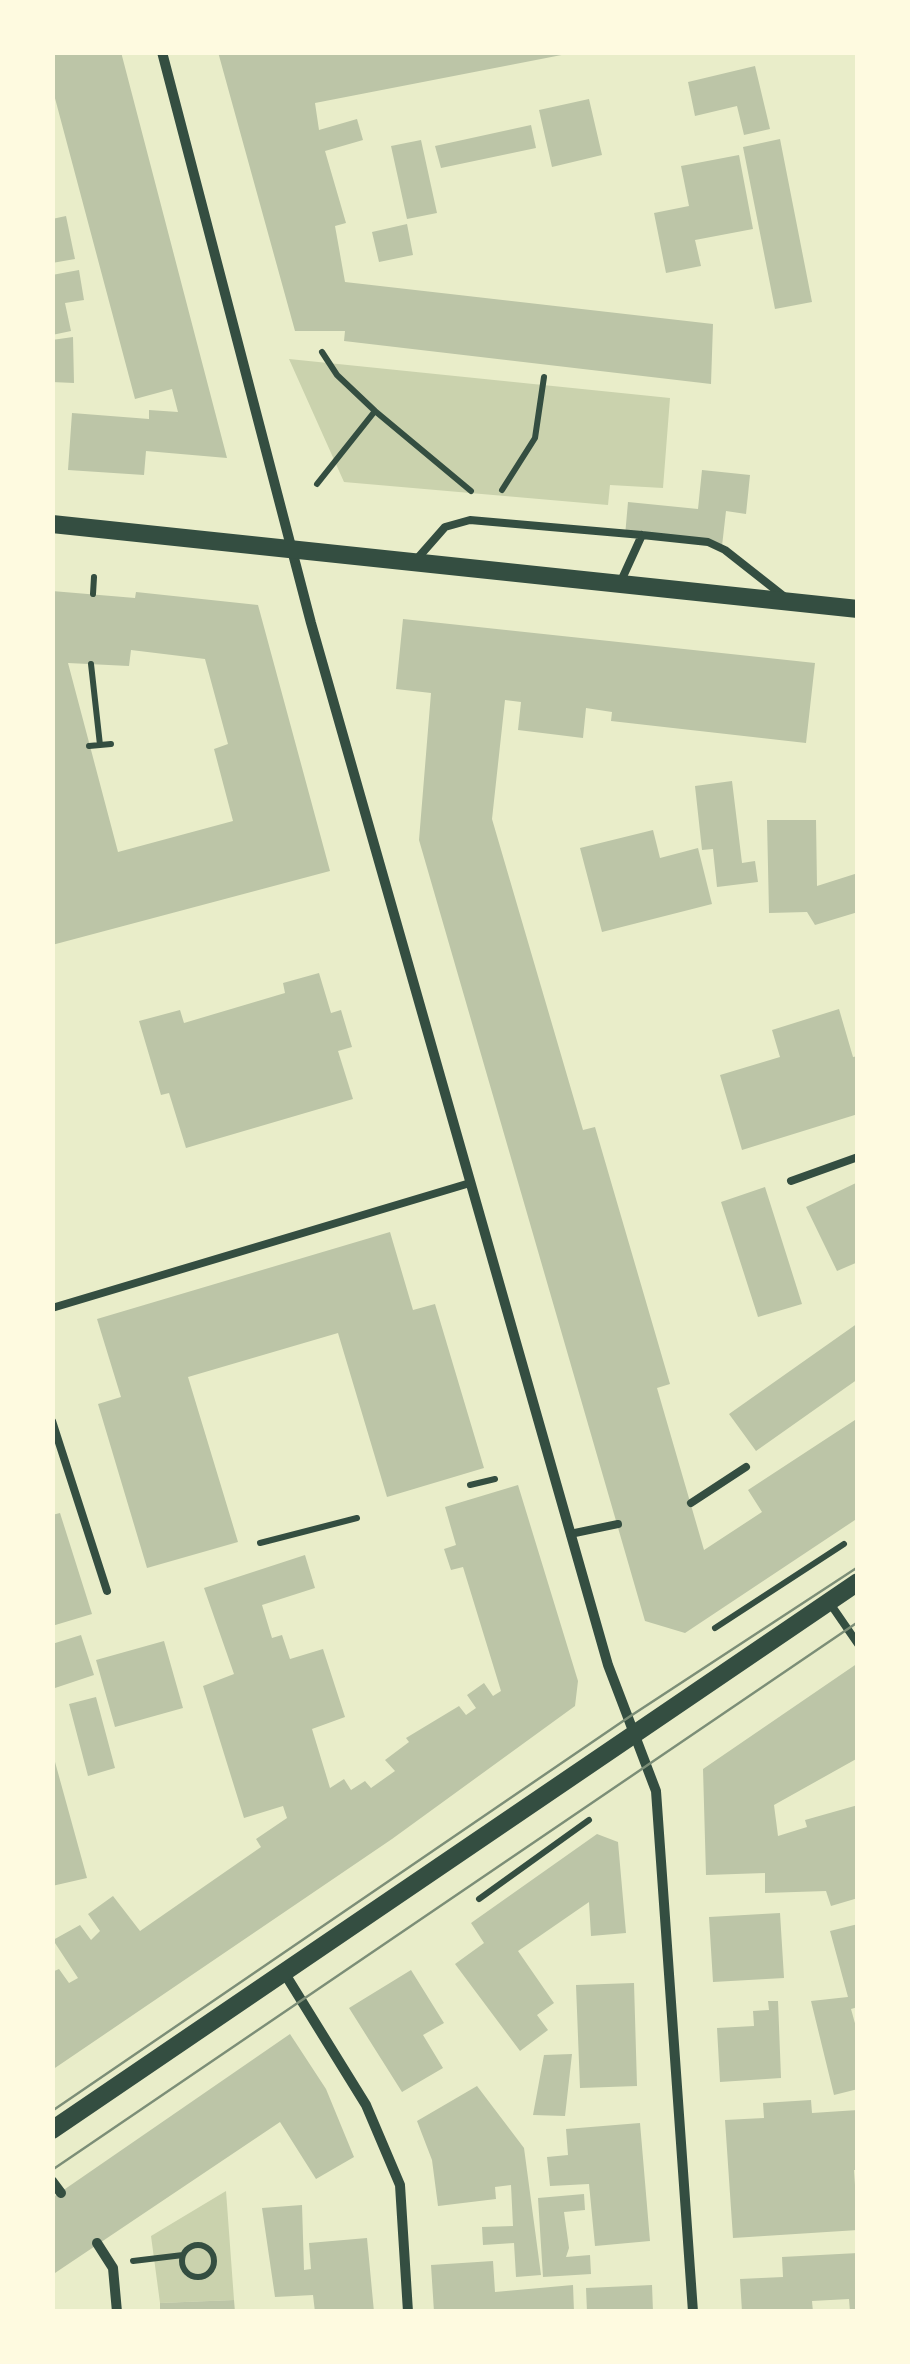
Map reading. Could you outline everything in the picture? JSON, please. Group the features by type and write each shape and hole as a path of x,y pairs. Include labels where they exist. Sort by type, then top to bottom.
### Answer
{"street":[{"path":"162,52 291,548 470,1183 614,1685 656,1791 693,2312"},
{"path":"52,524 858,609"},
{"path":"52,2130 858,1582"},
{"path":"285,1974 366,2105 400,2184 408,2312"},
{"path":"52,2181 61,2192"},
{"path":"98,2243 113,2268 117,2312"}],"lane":[{"path":"416,560 445,527 470,520 708,542 725,550 789,601"},
{"path":"620,582 642,535"},
{"path":"792,1181 858,1157"},
{"path":"52,1308 470,1183"},
{"path":"52,1422 108,1591"},
{"path":"691,1503 746,1467"},
{"path":"570,1534 618,1524"},
{"path":"829,1602 858,1644"}],"path":[{"path":"322,352 337,375 375,411 471,491"},
{"path":"502,490 535,438 544,377"},
{"path":"317,484 375,411"},
{"path":"93,594 94,577"},
{"path":"90,664 100,745"},
{"path":"89,746 111,744"},
{"path":"470,1485 495,1479"},
{"path":"260,1543 358,1518"},
{"path":"715,1628 844,1544"},
{"path":"479,1899 589,1820"},
{"path":"113,2268 140,2259 183,2255 190,2246 201,2244 214,2256 214,2267 207,2275 192,2277 182,2266 183,2255"}],"green space":[{"path":"289,359 670,398 663,488 610,485 608,505 344,482"},
{"path":"226,2191 234,2300 160,2303 151,2236"}],"building":[{"path":"52,52 121,52 227,458 146,451 144,475 68,470 72,413 149,419 149,410 178,412 172,389 135,399 52,87"},
{"path":"218,52 577,52 315,103 319,130 357,119 363,140 325,151 346,223 335,226 345,282 713,324 711,384 344,341 345,331 295,331"},
{"path":"755,66 770,129 744,135 737,106 695,116 688,82"},
{"path":"589,99 602,155 552,167 539,110"},
{"path":"531,125 536,148 441,168 435,146"},
{"path":"780,139 812,302 775,309 743,147"},
{"path":"421,140 437,213 407,219 391,146"},
{"path":"739,155 753,229 695,240 701,266 666,273 654,213 689,206 681,166"},
{"path":"66,216 75,259 52,263 52,219"},
{"path":"407,224 413,255 379,262 372,232"},
{"path":"79,270 84,300 65,303 71,331 52,335 52,275"},
{"path":"73,337 74,383 52,382 52,340"},
{"path":"702,470 750,475 746,514 726,511 722,546 625,536 628,502 698,509"},
{"path":"52,591 135,598 136,592 258,605 330,871 52,945","holes":["131,650 205,659 228,744 214,749 233,821 118,852 68,663 129,666"]},
{"path":"403,619 815,663 806,743 611,721 612,712 586,708 583,738 518,730 521,702 505,700 492,819 583,1130 595,1127 670,1384 657,1388 704,1550 762,1512 748,1490 858,1418 858,1518 685,1633 645,1621 419,840 431,693 396,689"},
{"path":"732,781 742,863 755,861 758,882 717,887 713,849 702,850 695,786"},
{"path":"767,820 816,820 817,886 858,873 858,912 815,925 807,912 769,913"},
{"path":"653,830 660,858 698,848 712,904 602,932 580,848"},
{"path":"319,973 331,1013 341,1010 352,1047 338,1051 353,1099 186,1148 169,1093 161,1095 139,1021 180,1010 184,1023 285,993 283,983"},
{"path":"839,1009 853,1057 858,1056 858,1114 742,1150 720,1075 780,1057 772,1030"},
{"path":"858,1182 858,1262 837,1271 806,1207"},
{"path":"765,1187 802,1304 758,1317 721,1202"},
{"path":"390,1232 413,1310 435,1304 484,1468 387,1497 338,1333 188,1377 238,1542 147,1568 98,1404 121,1397 97,1319"},
{"path":"858,1323 858,1379 756,1451 729,1414"},
{"path":"518,1485 578,1681 575,1706 392,1839 52,2070 52,1972 59,1969 69,1983 78,1978 53,1940 80,1925 91,1940 100,1931 88,1914 113,1896 140,1931 261,1847 256,1839 287,1818 283,1806 244,1818 203,1686 234,1674 204,1588 305,1555 315,1588 262,1605 272,1638 282,1635 290,1659 323,1649 345,1717 312,1729 330,1788 344,1779 351,1790 365,1781 371,1788 395,1771 385,1760 409,1742 406,1738 459,1706 466,1715 476,1708 467,1695 484,1683 493,1696 501,1691 463,1567 451,1570 444,1549 456,1545 445,1507"},
{"path":"60,1513 92,1614 52,1626 52,1515"},
{"path":"81,1635 94,1675 52,1689 52,1644"},
{"path":"164,1641 183,1708 115,1727 96,1660"},
{"path":"858,1663 858,1758 774,1805 778,1836 807,1827 805,1820 858,1805 858,1898 831,1906 826,1891 765,1893 765,1873 706,1875 703,1769"},
{"path":"96,1697 115,1768 88,1776 69,1704"},
{"path":"52,1751 87,1878 52,1886"},
{"path":"597,1834 618,1842 626,1933 591,1936 589,1902 518,1951 554,2003 537,2015 548,2030 520,2051 455,1964 484,1943 471,1923"},
{"path":"780,1913 784,1978 713,1982 709,1917"},
{"path":"858,1924 858,2007 851,2009 858,2034 858,2089 834,2095 811,2001 848,1997 830,1931"},
{"path":"411,1970 444,2023 423,2035 443,2068 402,2092 349,2008"},
{"path":"634,1983 637,2086 580,2088 576,1985"},
{"path":"768,2001 778,2001 781,2078 720,2082 717,2028 754,2026 753,2011 769,2010"},
{"path":"290,2034 326,2089 354,2157 316,2179 280,2122 52,2275 52,2198"},
{"path":"572,2054 565,2116 533,2115 544,2055"},
{"path":"477,2086 524,2148 541,2275 516,2277 514,2243 483,2245 482,2227 513,2226 511,2185 495,2187 496,2199 438,2206 432,2160 417,2121"},
{"path":"811,2100 812,2113 858,2110 858,2170 854,2170 858,2230 733,2238 725,2120 764,2118 763,2103"},
{"path":"640,2123 650,2241 595,2246 589,2184 550,2186 547,2157 568,2155 566,2129"},
{"path":"584,2194 585,2210 564,2212 569,2248 566,2257 590,2255 591,2274 543,2277 538,2198"},
{"path":"302,2205 304,2270 311,2269 309,2243 367,2238 374,2312 315,2312 313,2295 275,2297 262,2208"},
{"path":"858,2253 858,2312 850,2312 849,2299 812,2301 813,2312 742,2312 740,2279 783,2277 782,2257"},
{"path":"493,2261 495,2292 573,2285 574,2312 434,2312 431,2265"},
{"path":"652,2285 653,2312 587,2312 586,2288"},
{"path":"234,2300 235,2312 160,2312 160,2303"}],"tram line":[{"path":"52,2111 629,1717 858,1567"},
{"path":"52,2170 858,1622"}]}
